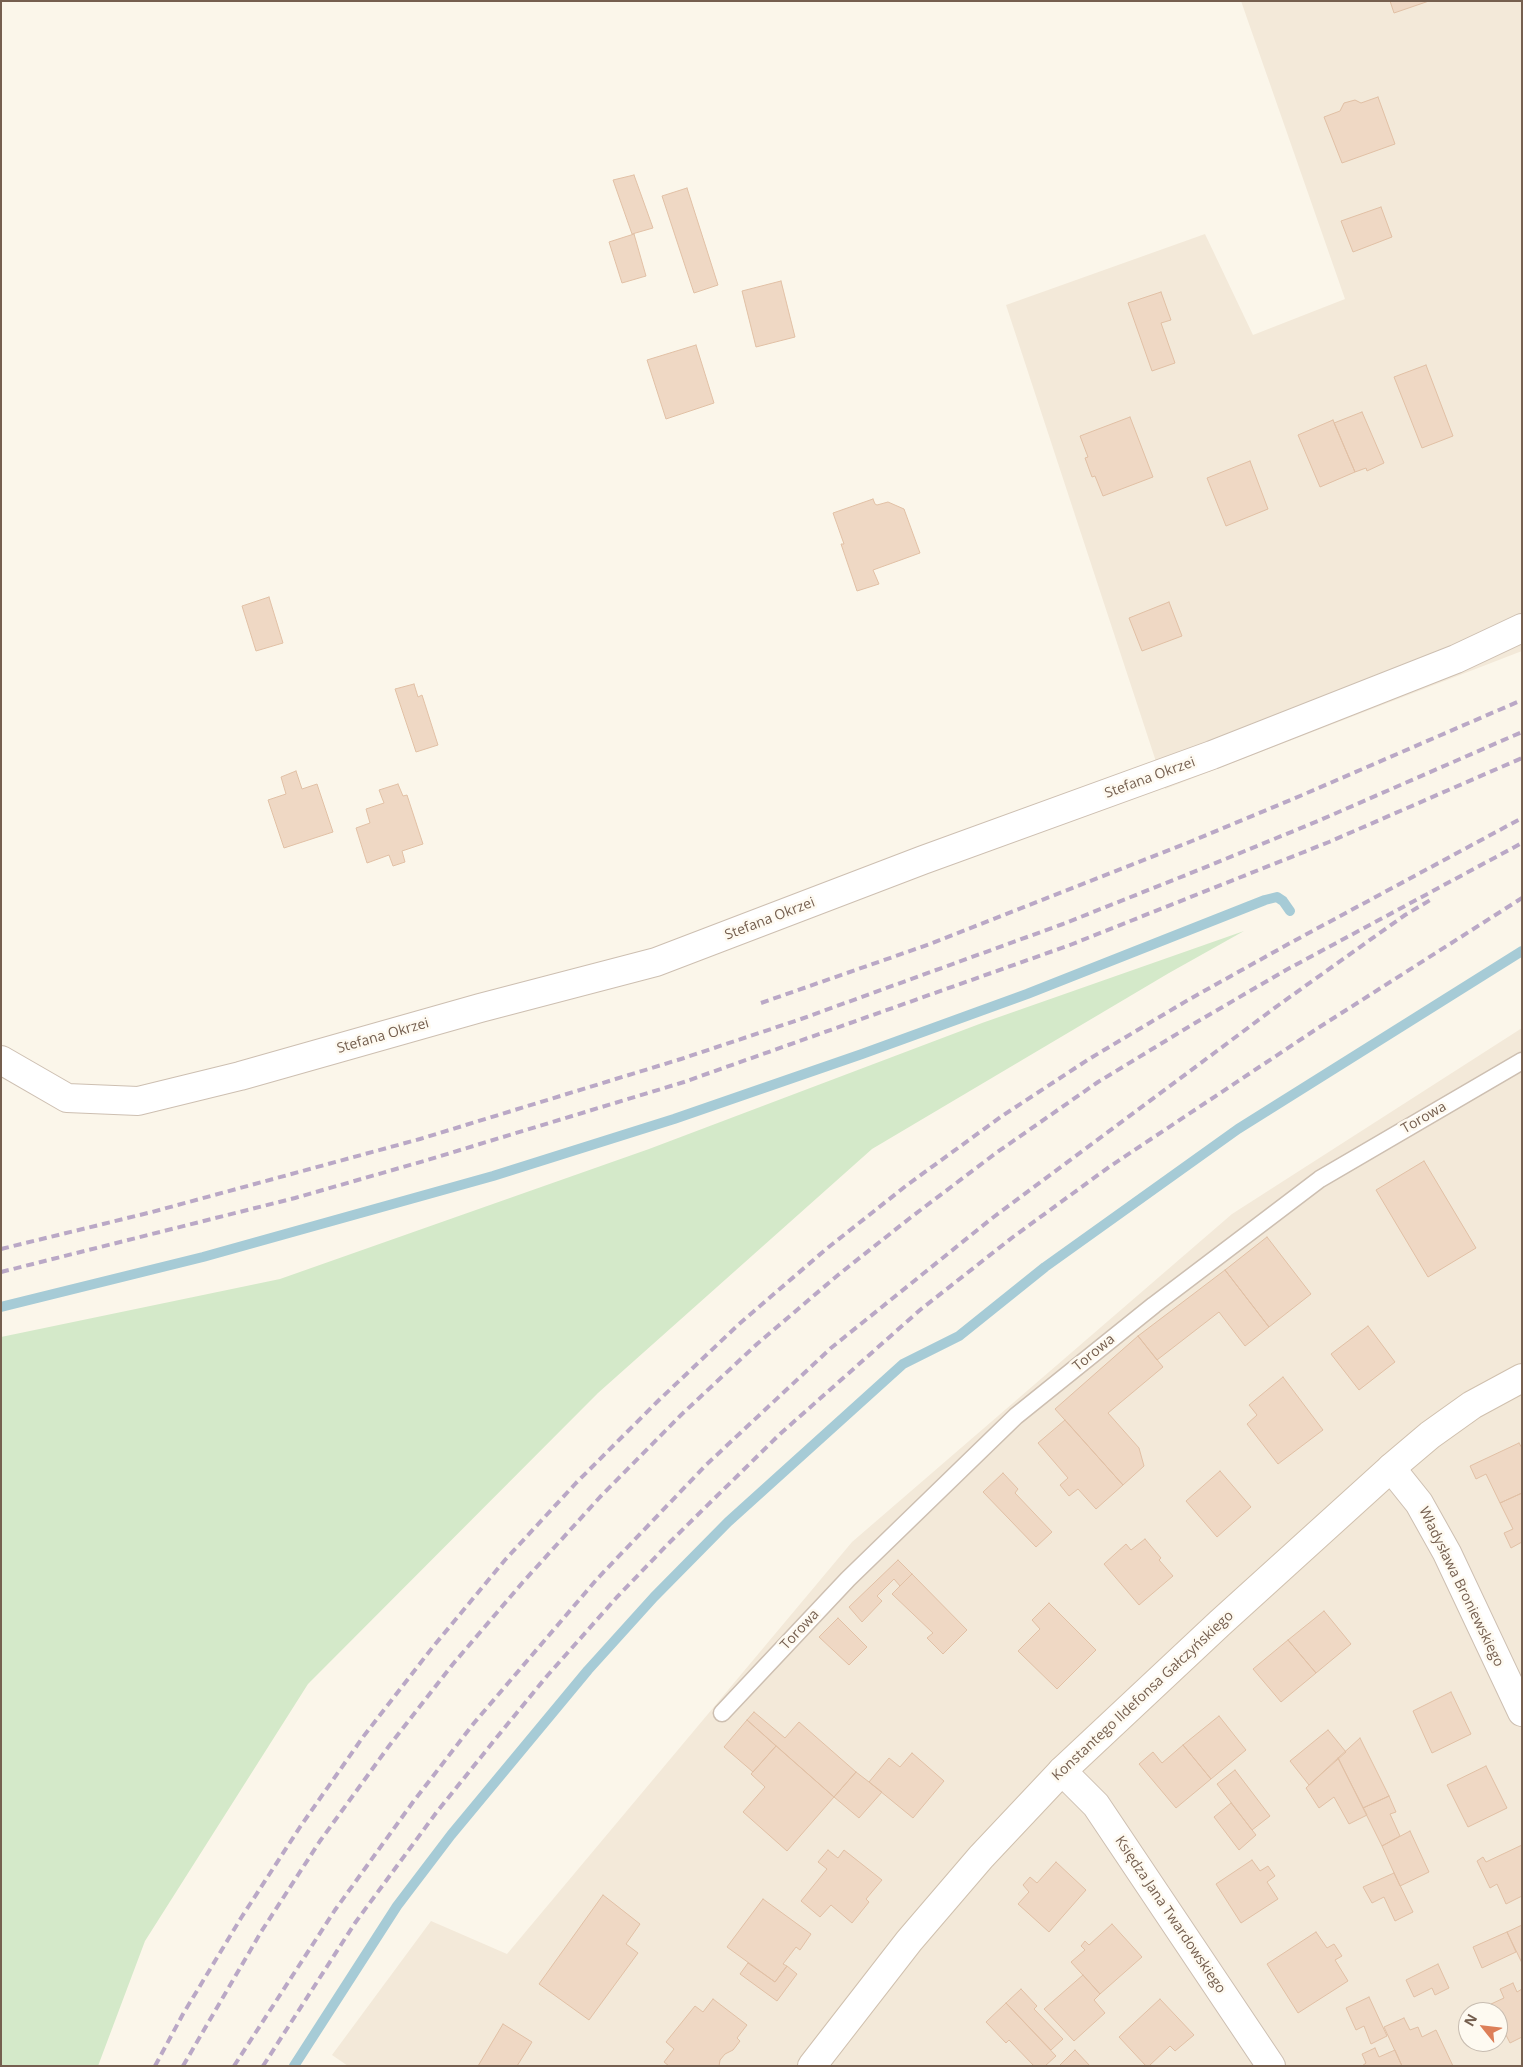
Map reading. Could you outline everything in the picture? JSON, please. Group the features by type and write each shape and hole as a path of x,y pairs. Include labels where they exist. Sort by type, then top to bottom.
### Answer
{"street":[{"name":"Stefana Okrzei","path":"1,1060 67,1098 138,1101 240,1076 470,1011 656,962 932,857 1212,755 1456,659 1522,628"},
{"name":"Konstantego Ildefonsa Gałczyńskiego","path":"816,2064 908,1942 981,1857 1062,1771 1220,1623 1430,1434 1472,1405 1522,1378"},
{"name":"Władysława Broniewskiego","path":"1391,1468 1418,1503 1447,1553 1522,1712"},
{"name":"Księdza Jana Twardowskiego","path":"1062,1771 1096,1805 1271,2066"}],"lane":[{"name":"Torowa","path":"722,1713 848,1579 1023,1410 1154,1305 1320,1178 1522,1061"}],"shaded area":[{"path":"1241,1 1522,1 1522,651 1165,789 1006,305 1205,234 1253,335 1345,299"},
{"path":"1522,1028 1522,2066 348,2066 332,2055 431,1921 507,1954 852,1542 1232,1214"}],"green space":[{"path":"1244,931 1169,973 872,1149 598,1393 308,1684 145,1941 98,2066 1,2066 1,1337 280,1279 649,1149 982,1023"}],"building":[{"path":"1390,1 1429,1 1394,13"},
{"path":"1378,97 1395,144 1342,163 1324,117 1340,111 1344,103 1355,100 1361,103"},
{"path":"634,175 653,228 632,234 613,180"},
{"path":"687,188 718,285 694,293 662,196"},
{"path":"1381,207 1392,237 1353,252 1341,221"},
{"path":"634,234 646,276 622,283 609,242"},
{"path":"781,281 795,337 756,347 742,291"},
{"path":"1161,292 1171,320 1161,323 1175,363 1152,371 1128,303"},
{"path":"696,345 714,403 666,419 647,360"},
{"path":"1426,365 1453,436 1422,448 1394,377"},
{"path":"1362,412 1384,463 1367,471 1366,468 1355,472 1334,423"},
{"path":"1130,417 1153,477 1103,496 1095,476 1092,477 1085,458 1088,457 1080,436"},
{"path":"1333,420 1355,472 1320,487 1298,435"},
{"path":"1250,461 1268,509 1226,526 1207,478"},
{"path":"873,499 877,505 888,502 904,509 920,553 873,570 879,584 857,591 833,513"},
{"path":"269,597 283,643 256,651 242,606"},
{"path":"1169,602 1182,636 1142,651 1129,618"},
{"path":"414,684 418,697 422,695 438,745 416,752 395,689"},
{"path":"296,771 302,789 317,784 333,832 284,848 268,800 286,794 281,777"},
{"path":"398,784 403,796 407,795 423,844 402,851 405,862 393,866 389,855 367,863 356,828 370,823 366,809 384,803 379,790"},
{"path":"1424,1161 1476,1248 1428,1277 1376,1190"},
{"path":"1267,1237 1311,1294 1269,1327 1225,1270"},
{"path":"1225,1270 1269,1327 1245,1346 1219,1312 1157,1360 1138,1336"},
{"path":"1368,1326 1395,1362 1359,1390 1331,1354"},
{"path":"1138,1336 1163,1367 1108,1413 1139,1448 1144,1466 1123,1485 1055,1409"},
{"path":"1283,1377 1323,1430 1278,1464 1247,1424 1257,1415 1249,1405"},
{"path":"1065,1420 1123,1485 1096,1509 1078,1489 1069,1496 1060,1485 1068,1478 1038,1443"},
{"path":"1519,1443 1522,1448 1522,1493 1500,1503 1486,1474 1476,1479 1470,1466"},
{"path":"1220,1471 1251,1507 1217,1537 1186,1501"},
{"path":"1003,1473 1018,1489 1015,1493 1052,1532 1036,1547 983,1492"},
{"path":"1522,1493 1522,1542 1511,1548 1504,1533 1513,1529 1500,1503"},
{"path":"1145,1539 1161,1558 1159,1560 1173,1576 1139,1605 1104,1564 1126,1544 1131,1550"},
{"path":"898,1560 912,1574 900,1586 894,1579 877,1596 882,1601 862,1622 849,1607"},
{"path":"912,1574 967,1630 943,1654 927,1638 933,1633 892,1594"},
{"path":"1049,1603 1096,1650 1057,1689 1018,1651 1040,1629 1032,1620"},
{"path":"1324,1611 1351,1644 1316,1673 1288,1640"},
{"path":"838,1618 867,1647 849,1665 819,1637"},
{"path":"1288,1640 1316,1673 1281,1702 1253,1669"},
{"path":"1451,1692 1471,1734 1432,1753 1413,1711"},
{"path":"754,1712 785,1738 799,1722 856,1772 834,1797 747,1720"},
{"path":"1219,1716 1246,1750 1211,1779 1183,1745"},
{"path":"747,1720 776,1746 753,1772 724,1747"},
{"path":"1328,1730 1346,1752 1309,1785 1290,1761"},
{"path":"1360,1738 1389,1796 1363,1808 1338,1758"},
{"path":"1183,1745 1211,1779 1176,1808 1139,1764 1153,1752 1162,1763"},
{"path":"776,1746 834,1797 787,1851 743,1812 765,1787 751,1774"},
{"path":"912,1753 944,1781 913,1818 869,1782 889,1758 900,1767"},
{"path":"1338,1758 1367,1815 1349,1824 1334,1797 1319,1808 1306,1788"},
{"path":"1486,1766 1507,1808 1468,1827 1447,1785"},
{"path":"1235,1770 1270,1816 1252,1830 1217,1784"},
{"path":"856,1772 882,1792 859,1818 834,1797"},
{"path":"1389,1796 1396,1812 1390,1814 1400,1836 1382,1846 1363,1808"},
{"path":"1231,1803 1256,1835 1239,1850 1214,1817"},
{"path":"1410,1831 1429,1872 1400,1886 1382,1846"},
{"path":"1522,1845 1522,1896 1506,1904 1497,1884 1490,1888 1477,1861 1483,1857 1486,1862"},
{"path":"828,1850 838,1858 844,1850 882,1880 866,1899 869,1902 852,1923 831,1905 820,1917 801,1901 827,1869 818,1862"},
{"path":"1252,1860 1260,1871 1268,1866 1275,1876 1267,1882 1278,1899 1241,1923 1216,1884"},
{"path":"1056,1862 1086,1890 1049,1932 1018,1904 1029,1892 1023,1885 1030,1877 1037,1883"},
{"path":"1394,1873 1413,1912 1395,1921 1384,1897 1372,1903 1363,1887"},
{"path":"603,1895 640,1924 626,1944 638,1953 589,2020 539,1984"},
{"path":"763,1899 811,1934 800,1950 796,1947 783,1964 787,1966 775,1982 727,1947"},
{"path":"1112,1924 1142,1957 1100,1994 1071,1962 1085,1950 1081,1946 1085,1941 1089,1945"},
{"path":"1522,1925 1522,1963 1507,1932"},
{"path":"1316,1932 1327,1948 1334,1944 1342,1956 1335,1960 1348,1981 1298,2013 1267,1964"},
{"path":"1507,1932 1516,1952 1482,1968 1473,1947"},
{"path":"748,1963 775,1982 787,1966 797,1974 777,2001 740,1974"},
{"path":"1438,1964 1449,1988 1435,1995 1432,1988 1414,1997 1406,1980"},
{"path":"1083,1975 1100,1994 1094,2000 1105,2013 1074,2041 1044,2009"},
{"path":"1513,1983 1517,1992 1522,1989 1522,2037 1510,2043 1508,2039 1508,2002 1495,2002 1504,1998 1500,1989"},
{"path":"1021,1989 1037,2006 1034,2009 1063,2039 1051,2050 1006,2003"},
{"path":"1369,1997 1387,2036 1371,2044 1364,2026 1356,2030 1346,2008"},
{"path":"713,1999 747,2025 737,2038 740,2041 733,2050 725,2054 720,2060 719,2066 669,2066 664,2062 674,2049 666,2042 695,2006 703,2012"},
{"path":"1160,1999 1194,2035 1175,2051 1170,2046 1149,2066 1146,2066 1119,2037"},
{"path":"1006,2003 1056,2056 1045,2066 1034,2066 1009,2040 1006,2043 986,2022"},
{"path":"1404,2018 1410,2030 1418,2027 1422,2037 1436,2030 1453,2066 1402,2066 1384,2027"},
{"path":"503,2024 532,2042 517,2066 478,2066"},
{"path":"1375,2048 1379,2057 1395,2050 1402,2066 1362,2066 1366,2063 1362,2054"},
{"path":"1075,2050 1090,2066 1059,2066"}],"waterway":[{"path":"1,1307 203,1257 493,1176 674,1119 862,1054 1027,994 1265,900 1277,897 1283,901 1290,911"},
{"path":"294,2066 397,1906 451,1835 588,1670 654,1597 728,1522 903,1364 959,1336 1045,1267 1238,1129 1522,951"}],"railway":[{"path":"761,1003 930,944 1192,841 1522,700"},
{"path":"1,1249 152,1212 420,1139 681,1059 801,1019 1063,924 1318,821 1522,732"},
{"path":"1,1272 295,1198 684,1082 1070,945 1329,842 1522,758"},
{"path":"155,2066 183,2014 241,1918 300,1827 363,1737 432,1648 505,1560 576,1483 738,1325 825,1250 907,1185 1002,1116 1089,1059 1188,1000 1292,942 1522,818"},
{"path":"183,2066 261,1932 320,1841 389,1746 453,1664 523,1582 600,1497 681,1415 757,1344 838,1275 910,1218 996,1153 1098,1082 1286,970 1522,843"},
{"path":"263,2066 355,1923 436,1813 497,1737 547,1676 617,1597 780,1434 920,1310 1013,1237 1109,1167 1318,1028 1522,898"},
{"path":"234,2066 335,1910 413,1802 474,1723 597,1579 706,1465 831,1348 991,1219 1280,1004 1405,915 1432,899"}]}
